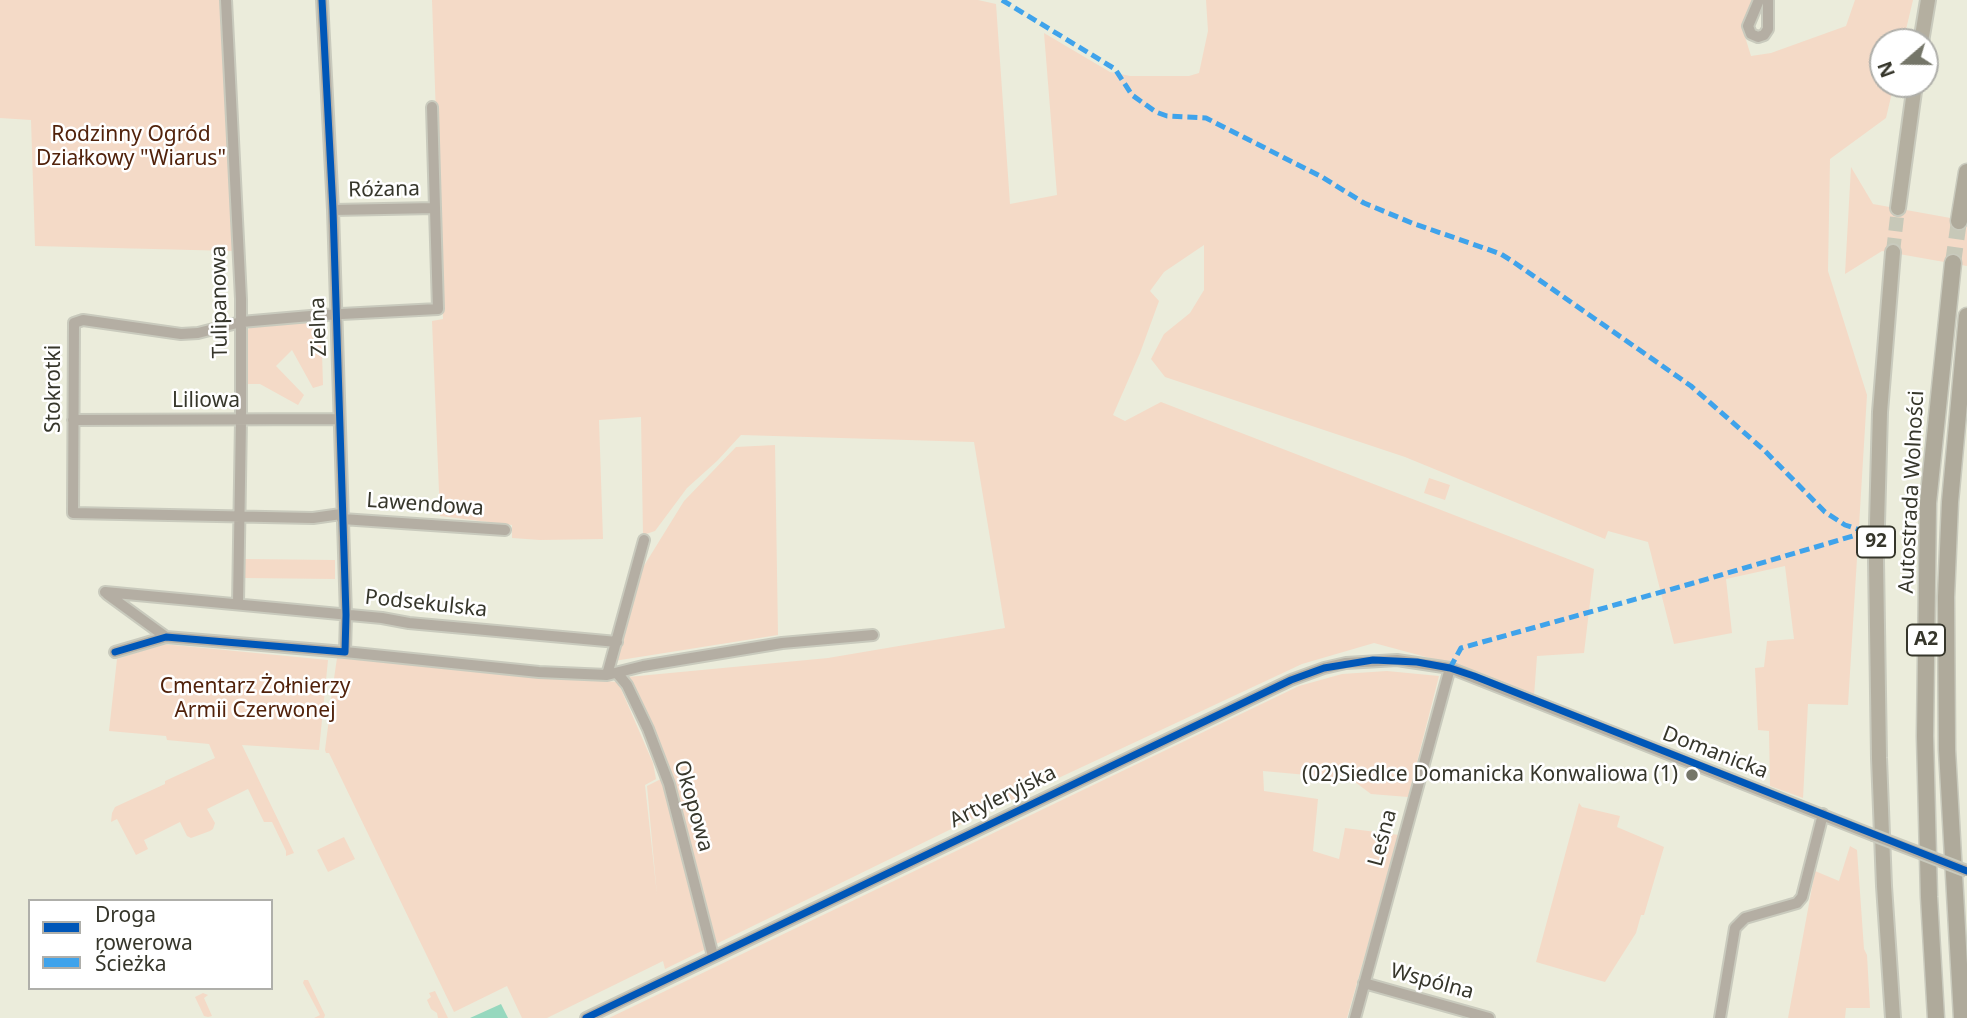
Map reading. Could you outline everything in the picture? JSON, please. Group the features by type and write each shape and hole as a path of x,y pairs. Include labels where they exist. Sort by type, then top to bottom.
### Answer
{"highway":[{"path":"1959,221 1967,172"},
{"name":"Autostrada Wolności","path":"1936,1018 1929,897 1925,736 1928,503 1953,262"},
{"name":"Autostrada Wolności","path":"1962,1018 1947,750 1946,597 1950,502 1967,316"}],"main road":[{"path":"1923,28 1928,0"},
{"path":"1898,208 1913,98"},
{"name":"92","path":"1893,252 1879,422 1876,561 1879,758 1893,1018"}],"street":[{"name":"Tulipanowa","path":"226,0 241,299 242,420 238,604"},
{"name":"Zielna","path":"322,0 333,210 345,652"},
{"path":"1759,0 1748,26 1751,34 1758,37 1764,35 1768,29 1768,0"},
{"name":"Różana","path":"432,107 438,309"},
{"name":"Różana","path":"333,210 435,208"},
{"name":"Stokrotki","path":"239,516 73,513 74,323 83,320 181,334 198,333 241,322 438,309"},
{"name":"Liliowa","path":"74,420 339,419"},
{"name":"Lawendowa","path":"239,516 313,518 329,514 505,530"},
{"path":"612,674 617,642 644,541"},
{"name":"Podsekulska","path":"166,637 105,592 617,642"},
{"path":"115,652 166,637 345,652 539,673 612,674 643,666 782,643 873,635"},
{"name":"Artyleryjska","path":"586,1018 1291,680 1324,668 1373,660 1397,660 1450,668"},
{"name":"Domanicka","path":"1450,668 1967,871"},
{"name":"Leśna","path":"1354,1018 1450,668"},
{"name":"Okopowa","path":"612,674 627,685 670,784 713,956"},
{"path":"1720,1018 1735,928 1745,918 1797,903 1802,897 1823,814"},
{"name":"Wspólna","path":"1364,983 1489,1018"}],"green space":[{"name":"Rodzinny Ogród Działkowy \"Wiarus\"","path":"0,0 222,0 235,247 232,251 35,246 31,120 0,118"},
{"path":"432,0 978,0 996,4 1010,204 1057,195 1044,33 1110,72 1130,76 1189,76 1199,73 1208,31 1206,0 1754,0 1742,27 1751,56 1771,53 1846,26 1855,0 1913,0 1906,28 1869,28 1869,98 1891,98 1886,118 1830,159 1828,271 1867,395 1848,705 1808,704 1803,798 1770,786 1769,731 1758,730 1755,668 1764,667 1767,641 1794,639 1785,566 1726,579 1732,633 1674,644 1648,542 1608,531 1605,539 1405,457 1165,377 1151,359 1164,334 1190,313 1204,290 1204,245 1164,272 1150,291 1159,301 1113,415 1125,421 1161,402 1594,569 1584,653 1537,656 1534,696 1452,664 1374,643 1302,664 988,811 665,969 663,961 547,1018 522,1018 507,986 454,1012 329,753 325,750 330,711 333,710 331,699 337,658 618,682 653,763 656,779 645,785 657,895 647,786 669,775 652,728 628,677 828,658 1005,628 974,442 741,435 687,488 655,531 643,535 641,417 599,420 603,539 512,538 512,525 440,516 432,321 443,319"},
{"path":"1851,167 1873,204 1967,221 1967,266 1882,251 1845,274"},
{"path":"321,321 323,385 313,388 292,350 276,366 304,395 298,405 260,384 243,384 244,334 251,326"},
{"path":"775,445 778,635 614,661 642,569 684,501 736,447"},
{"path":"1429,478 1450,485 1445,500 1424,493"},
{"path":"245,559 335,560 335,579 244,578"},
{"name":"Cmentarz Żołnierzy Armii Czerwonej","path":"163,644 328,660 319,750 242,745 294,853 286,856 272,822 264,822 248,789 207,809 215,823 210,831 191,838 187,836 180,822 144,840 148,849 136,855 117,819 111,822 115,807 215,758 209,744 167,740 166,736 109,731 117,659"},
{"path":"1387,671 1439,676 1408,797 1371,794 1351,779 1263,771 1264,791 1318,799 1313,851 1339,859 1345,828 1399,835 1347,1018 609,1018 1299,686 1342,674"},
{"path":"1579,803 1582,807 1620,816 1617,827 1664,847 1644,915 1641,915 1636,933 1605,982 1536,962"},
{"path":"344,837 355,859 328,872 317,850"},
{"path":"1850,846 1857,850 1870,1008 1846,1008 1845,1018 1788,1018 1815,871 1839,881"},
{"path":"308,980 324,1018 314,1018 320,1015 303,983"},
{"path":"435,991 448,1018 438,1018 437,1013 431,1009 427,1000 431,997 429,993"},
{"path":"203,993 208,995 204,998 212,1016 204,1016 195,997"}],"shaded area":[{"path":"501,1004 508,1018 470,1018"}],"tunnel":[{"path":"1893,252 1898,208"},
{"path":"1953,263 1959,221"}],"marked path":[{"path":"1002,0 1115,69 1132,95 1156,112 1167,116 1206,118 1322,177 1364,203 1501,254 1691,386 1764,450 1825,512 1845,525 1876,530"},
{"path":"1450,668 1461,648 1690,584 1856,535 1863,530"}],"cycle path":[{"path":"115,652 166,637 345,652 333,210 322,0"},
{"path":"586,1018 1291,680 1324,668 1373,660 1417,662 1474,676 1967,871"}],"place":[{"name":"(02)Siedlce Domanicka Konwaliowa (1)","path":"1692,775"}]}
